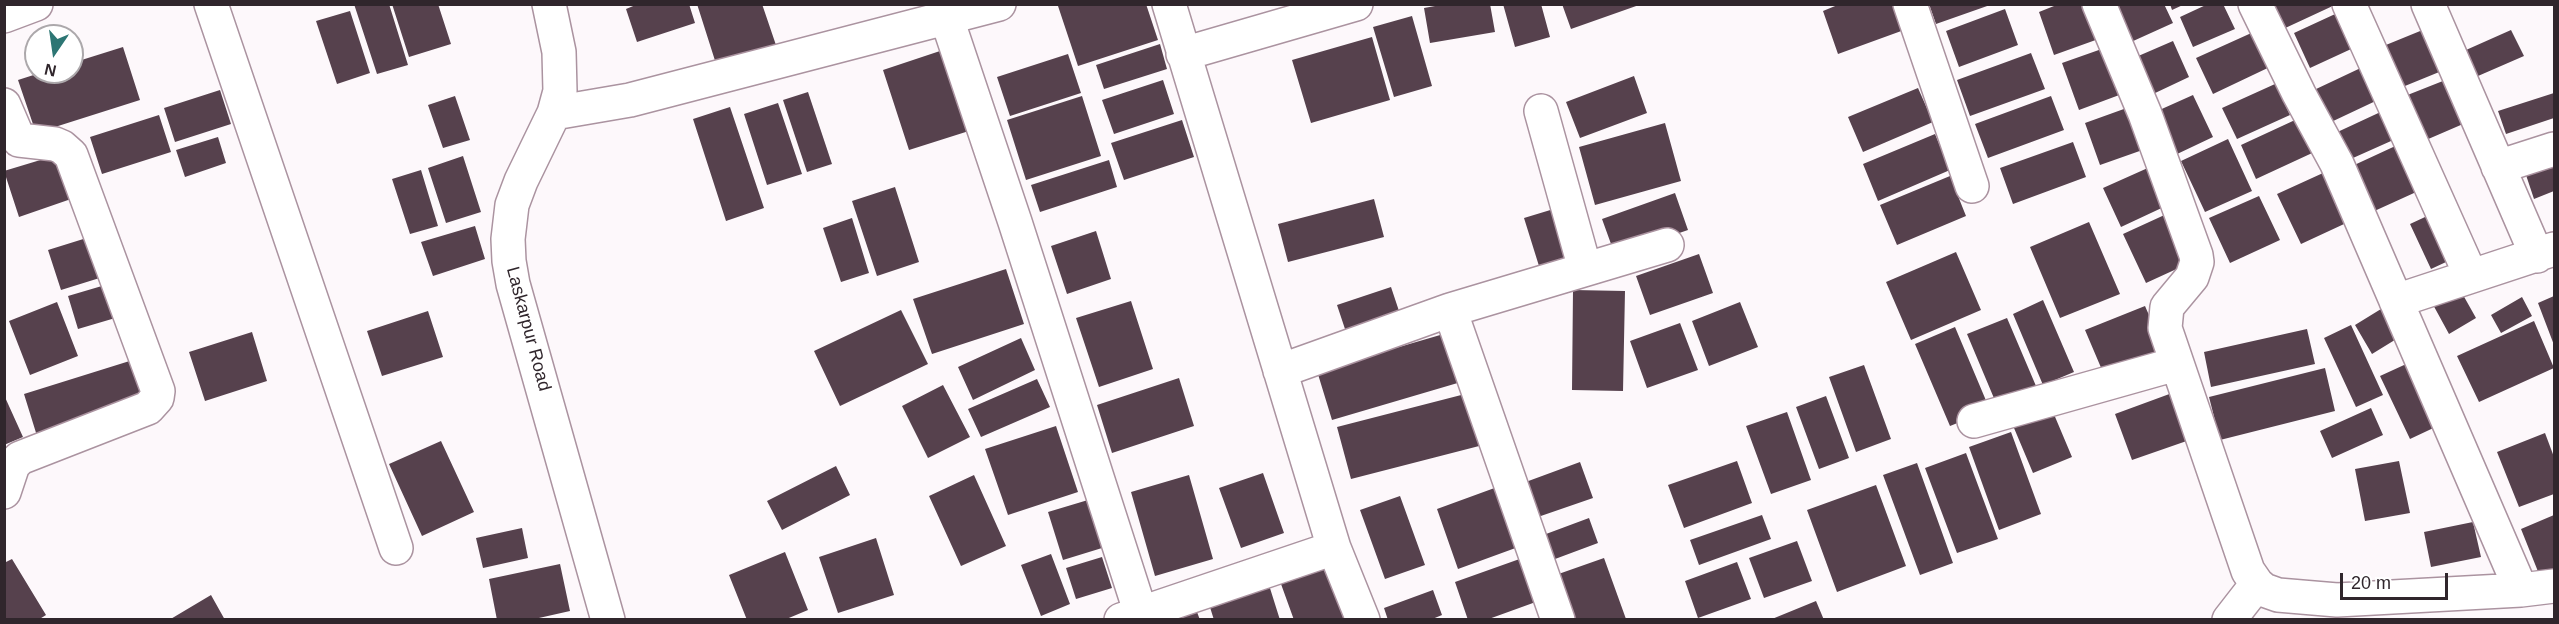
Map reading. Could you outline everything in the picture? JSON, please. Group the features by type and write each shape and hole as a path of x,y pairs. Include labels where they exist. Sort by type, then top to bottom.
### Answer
{"street":[{"path":"4,16 36,4"},
{"path":"211,4 396,548"},
{"name":"Laskarpur Road","path":"549,4 559,52 560,90 554,113 521,181 513,205 508,239 509,261 513,284 608,620"},
{"path":"554,113 630,100 999,4"},
{"path":"1168,4 1334,549 1363,620"},
{"path":"1183,54 1356,4"},
{"path":"1910,4 1972,186"},
{"path":"2099,4 2145,114 2196,255 2197,262 2192,277 2167,307 2165,328 2248,571 2258,584 2264,590 2278,595 2337,600 2521,590 2554,586"},
{"path":"2256,4 2299,94 2337,164 2521,590"},
{"path":"2349,4 2471,276"},
{"path":"2396,301 2546,253 2498,167 2428,4"},
{"path":"947,19 1015,222 1131,617 1205,607 1334,549"},
{"path":"4,105 19,140 55,144 71,155 158,391 157,398 148,408 20,458 13,465 4,492"},
{"path":"1541,111 1585,269"},
{"path":"2498,167 2554,149"},
{"path":"1280,371 1450,310 1667,245"},
{"path":"1450,310 1558,620"},
{"path":"1974,421 2176,364"},
{"path":"2229,620 2258,584"}],"building":[{"path":"354,4 389,4 408,65 377,74"},
{"path":"392,4 438,4 451,44 409,57"},
{"path":"638,4 689,4 695,23 637,42 626,9"},
{"path":"697,4 762,4 778,51 718,70"},
{"path":"1061,4 1146,4 1158,40 1078,66 1058,6"},
{"path":"1446,4 1490,4 1495,32 1430,43 1424,8"},
{"path":"1503,4 1541,4 1550,37 1515,47"},
{"path":"1562,4 1639,4 1639,5 1571,29"},
{"path":"1840,4 1895,4 1904,30 1838,54 1823,11"},
{"path":"1929,4 1990,4 1990,5 1936,24"},
{"path":"2059,4 2093,4 2104,37 2054,55 2039,12"},
{"path":"2120,4 2164,4 2173,23 2131,42 2115,7"},
{"path":"2170,4 2185,4 2172,10"},
{"path":"2208,4 2223,4 2235,29 2193,47 2180,17"},
{"path":"2270,4 2337,4 2281,30"},
{"path":"2005,9 2018,45 1959,67 1946,31"},
{"path":"2346,9 2362,44 2310,68 2294,33"},
{"path":"350,11 370,73 337,84 316,21"},
{"path":"1412,16 1432,86 1394,97 1373,27"},
{"path":"2430,27 2449,68 2400,88 2381,47"},
{"path":"2258,30 2274,65 2213,94 2196,58"},
{"path":"2511,30 2524,56 2478,76 2466,50"},
{"path":"1372,37 1390,100 1311,123 1292,60"},
{"path":"2173,41 2189,77 2153,94 2136,57"},
{"path":"1160,44 1167,69 1104,89 1096,65"},
{"path":"2113,45 2130,91 2079,110 2062,63"},
{"path":"123,47 140,100 36,133 18,80 24,78 24,84 84,84 84,59"},
{"path":"946,49 972,130 909,150 883,70"},
{"path":"2031,53 2045,89 1970,116 1957,80"},
{"path":"1068,54 1081,93 1010,116 997,77"},
{"path":"2367,65 2382,98 2329,123 2314,90"},
{"path":"1634,76 1647,113 1580,138 1566,102"},
{"path":"2453,77 2470,121 2426,140 2405,96"},
{"path":"1163,80 1174,114 1114,134 1102,100"},
{"path":"2275,84 2290,115 2237,139 2222,108"},
{"path":"1918,88 1933,122 1863,152 1848,117"},
{"path":"220,90 231,124 175,142 164,108"},
{"path":"808,92 832,164 807,172 783,100"},
{"path":"2554,93 2554,118 2506,134 2498,111"},
{"path":"2193,95 2213,137 2175,155 2155,112"},
{"path":"455,96 470,140 443,148 428,105"},
{"path":"1082,96 1101,156 1026,180 1007,120"},
{"path":"2051,96 2064,130 1988,158 1975,124"},
{"path":"778,103 802,174 767,185 744,114"},
{"path":"2135,105 2151,147 2100,165 2085,123"},
{"path":"730,107 764,208 726,221 693,119"},
{"path":"2387,109 2400,137 2344,162 2331,135"},
{"path":"2308,114 2323,148 2256,179 2241,145"},
{"path":"159,115 171,152 102,174 90,137"},
{"path":"1182,120 1194,157 1124,180 1111,143"},
{"path":"1665,123 1681,181 1595,205 1579,147"},
{"path":"1935,134 1950,170 1878,201 1863,164"},
{"path":"218,137 226,163 185,177 176,150"},
{"path":"2228,139 2252,191 2205,212 2181,161"},
{"path":"2073,142 2086,177 2013,204 2000,168"},
{"path":"2404,142 2425,188 2370,213 2350,167"},
{"path":"57,155 71,199 19,217 4,171"},
{"path":"463,156 481,212 446,223 428,168"},
{"path":"2554,158 2554,191 2534,199 2524,169"},
{"path":"1109,160 1117,187 1040,212 1031,185"},
{"path":"2150,167 2168,205 2121,227 2103,188"},
{"path":"2334,168 2357,218 2301,244 2277,194"},
{"path":"421,170 438,226 410,234 392,179"},
{"path":"1950,176 1966,216 1897,245 1880,205"},
{"path":"895,187 919,262 877,276 852,201"},
{"path":"1675,193 1688,230 1615,255 1602,219"},
{"path":"2259,196 2280,240 2230,263 2209,218"},
{"path":"1374,199 1384,237 1288,262 1278,224"},
{"path":"1557,208 1572,256 1539,266 1524,218"},
{"path":"2438,211 2459,256 2431,269 2410,224"},
{"path":"2171,212 2194,261 2146,283 2123,234"},
{"path":"852,218 869,273 841,282 823,228"},
{"path":"2089,222 2120,294 2060,318 2030,247"},
{"path":"475,226 485,259 433,276 421,242"},
{"path":"1096,231 1111,279 1067,294 1051,246"},
{"path":"93,236 106,276 61,290 48,250"},
{"path":"1956,252 1981,310 1911,340 1886,282"},
{"path":"1699,254 1713,293 1650,315 1636,276"},
{"path":"1006,269 1024,324 932,354 913,299"},
{"path":"112,283 122,316 78,329 68,296"},
{"path":"2458,286 2476,318 2449,334 2431,301"},
{"path":"1391,287 1401,317 1347,335 1337,305"},
{"path":"1573,290 1625,291 1623,391 1572,390"},
{"path":"2554,296 2554,345 2538,303"},
{"path":"2522,297 2532,316 2501,333 2491,315"},
{"path":"2043,300 2074,372 2043,385 2013,314"},
{"path":"1131,301 1153,369 1099,387 1076,318"},
{"path":"57,302 78,356 30,375 9,321"},
{"path":"1740,302 1758,347 1709,366 1692,321"},
{"path":"2145,306 2165,352 2105,377 2085,330"},
{"path":"2381,309 2398,338 2372,354 2355,325"},
{"path":"901,310 928,364 840,406 814,351"},
{"path":"428,311 443,357 382,376 367,331"},
{"path":"2007,318 2036,386 1996,403 1967,334"},
{"path":"2534,321 2554,368 2479,402 2457,356"},
{"path":"1680,323 1698,370 1647,388 1630,341"},
{"path":"2351,325 2383,395 2356,407 2324,338"},
{"path":"1955,327 1990,410 1950,426 1915,344"},
{"path":"2307,329 2315,364 2211,387 2204,352"},
{"path":"252,332 267,381 205,401 189,352"},
{"path":"1447,333 1461,382 1332,420 1317,371"},
{"path":"1021,338 1035,370 973,400 958,367"},
{"path":"136,359 149,401 37,436 24,394"},
{"path":"2415,360 2444,423 2410,439 2380,376"},
{"path":"1864,365 1891,439 1856,452 1829,377"},
{"path":"2325,368 2335,411 2220,440 2209,397"},
{"path":"1179,378 1194,426 1112,453 1097,405"},
{"path":"1037,379 1050,407 981,437 968,409"},
{"path":"943,385 970,437 928,458 902,406"},
{"path":"2183,389 2201,436 2132,460 2115,414"},
{"path":"1469,393 1483,445 1351,479 1337,427"},
{"path":"4,395 23,437 4,445"},
{"path":"1826,396 1849,458 1819,469 1796,407"},
{"path":"2371,408 2383,435 2332,458 2320,431"},
{"path":"1787,412 1811,480 1771,494 1746,426"},
{"path":"2053,412 2072,457 2033,473 2014,428"},
{"path":"1056,426 1078,492 1008,515 985,449"},
{"path":"2011,432 2041,514 1999,530 1969,447"},
{"path":"2545,433 2554,457 2554,494 2519,507 2497,452"},
{"path":"441,441 474,512 422,536 389,464"},
{"path":"1966,453 1998,539 1957,553 1925,468"},
{"path":"1737,461 1752,503 1684,528 1668,485"},
{"path":"2399,461 2410,513 2365,521 2355,469"},
{"path":"1580,462 1593,498 1535,518 1523,483"},
{"path":"1917,463 1953,563 1920,575 1883,475"},
{"path":"836,466 850,495 782,530 767,501"},
{"path":"1263,473 1284,533 1241,548 1219,488"},
{"path":"974,475 1006,546 961,566 929,496"},
{"path":"1189,475 1213,559 1155,576 1131,492"},
{"path":"1876,485 1906,566 1837,592 1807,510"},
{"path":"1500,486 1521,546 1458,569 1437,509"},
{"path":"1400,496 1425,565 1385,579 1360,510"},
{"path":"1088,500 1102,548 1063,560 1048,512"},
{"path":"1762,515 1771,539 1699,565 1690,540"},
{"path":"2554,515 2554,573 2541,579 2521,529"},
{"path":"1589,518 1598,543 1547,562 1538,537"},
{"path":"2473,522 2481,557 2431,567 2424,532"},
{"path":"522,528 528,558 483,568 476,538"},
{"path":"876,538 894,595 838,613 819,557"},
{"path":"1797,541 1812,581 1764,598 1749,558"},
{"path":"785,552 808,610 784,620 747,620 729,575"},
{"path":"1051,554 1070,604 1041,616 1021,565"},
{"path":"1528,556 1544,599 1486,620 1468,620 1455,582"},
{"path":"1102,557 1112,588 1076,599 1066,568"},
{"path":"1604,558 1626,619 1566,620 1550,577"},
{"path":"12,559 46,615 38,620 4,620 4,563"},
{"path":"1737,562 1751,599 1698,618 1685,581"},
{"path":"560,564 570,611 530,620 497,620 489,579"},
{"path":"1333,566 1352,617 1343,620 1294,620 1281,584"},
{"path":"1269,585 1280,620 1214,620 1209,604"},
{"path":"1433,590 1442,615 1430,620 1388,620 1384,608"},
{"path":"211,595 225,620 169,620"},
{"path":"1816,601 1824,620 1772,620 1772,619"},
{"path":"1197,612 1200,620 1178,620 1178,619"}]}
